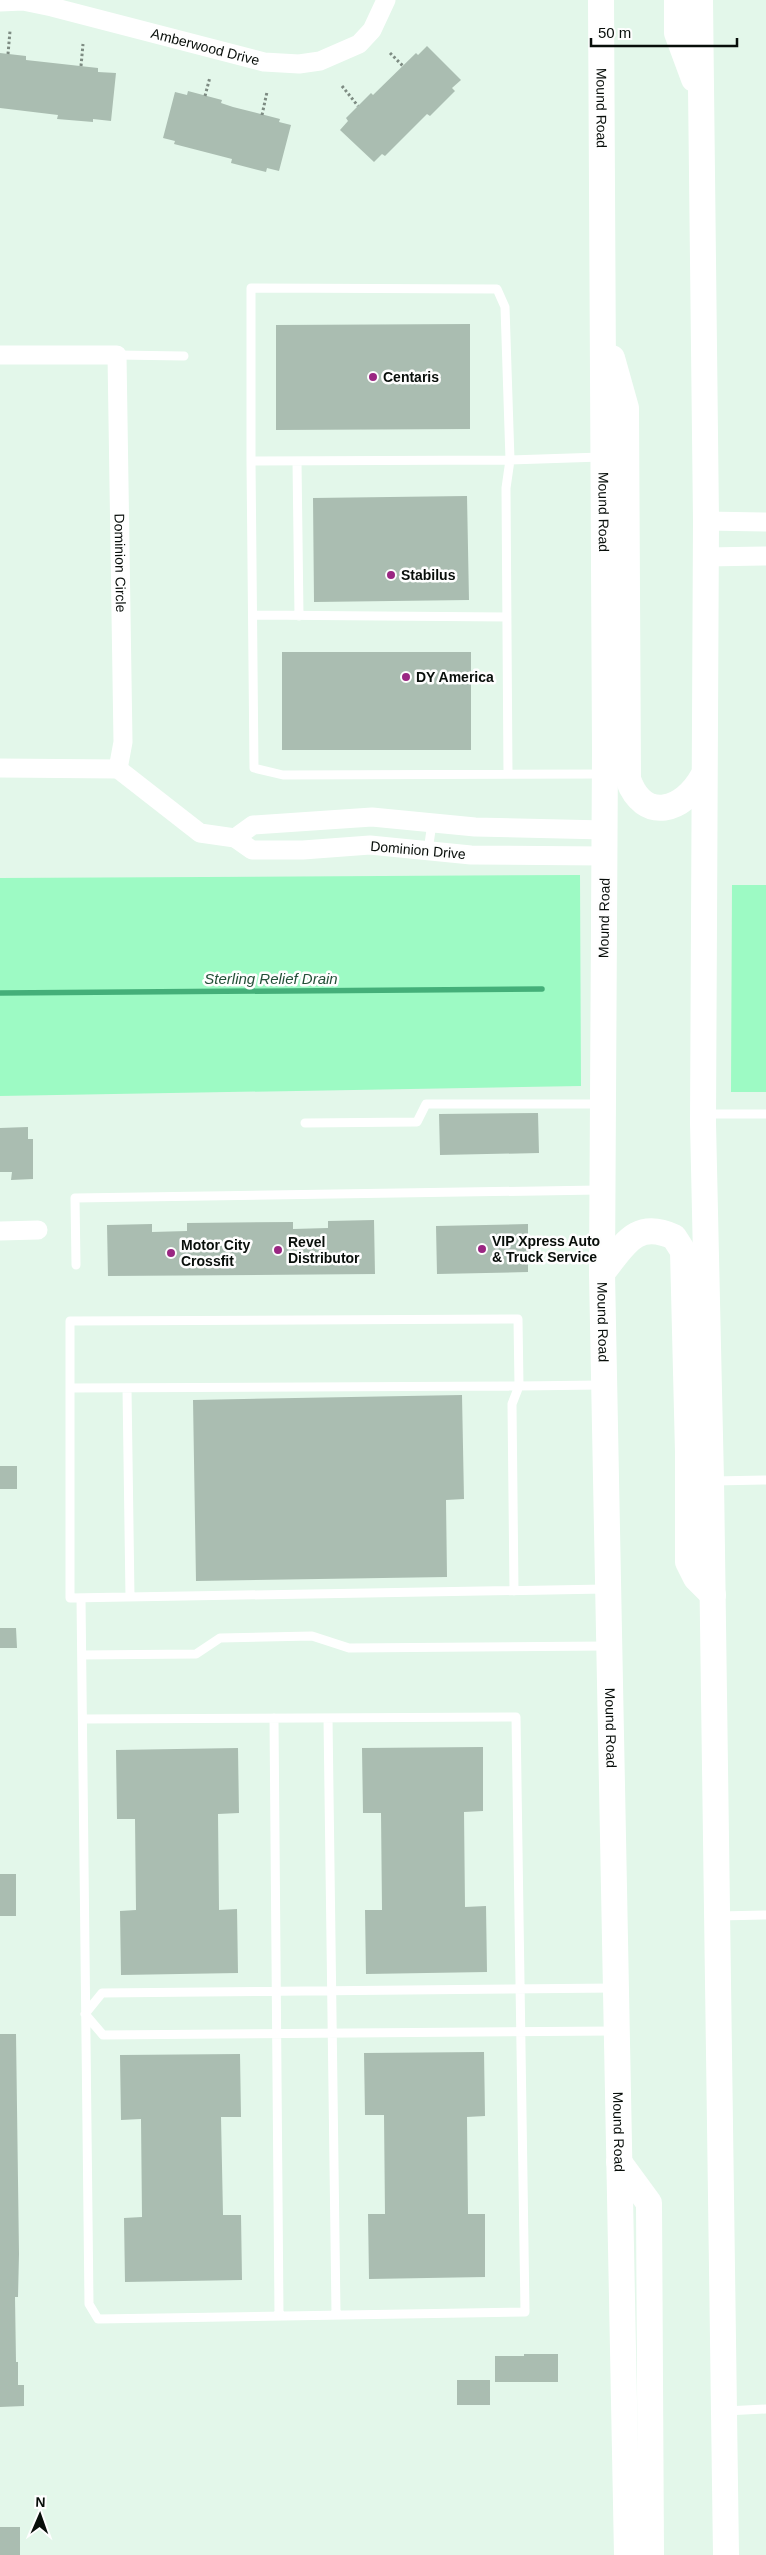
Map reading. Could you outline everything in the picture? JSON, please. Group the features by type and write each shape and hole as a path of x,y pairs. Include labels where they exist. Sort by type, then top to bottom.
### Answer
{"main road":[{"name":"Mound Road","path":"601,0 603,324 615,456 616,774 604,830 602,1273 627,2555"},
{"path":"677,0 677,33 701,99"},
{"path":"700,0 706,521 703,1114 713,1595 726,2555"},
{"path":"616,774 638,798 654,806 664,807 683,802 691,795 704,776"},
{"path":"602,1273 636,1234 649,1230 674,1237 683,1251 688,1452 688,1562 696,1578 713,1595"},
{"path":"619,2162 649,2203 652,2555"}],"street":[{"name":"Amberwood Drive","path":"0,2 23,2 52,7 277,64 320,61 359,44 372,30 386,0"},
{"path":"0,355 117,355"},
{"name":"Dominion Circle","path":"117,355 123,742 118,769"},
{"path":"706,521 766,522"},
{"path":"706,556 766,556"},
{"path":"0,768 118,769"},
{"name":"Dominion Drive","path":"118,769 200,833 235,838 252,850 303,850 370,845 471,855 604,856"},
{"name":"Dominion Drive","path":"235,838 253,825 372,817 474,827 604,830"},
{"path":"0,1230 38,1230"}],"lane":[{"path":"508,774 506,488 510,460 505,307 497,289 251,288 250,461 254,768 284,774 508,774 616,774"},
{"path":"117,355 184,356"},
{"path":"250,461 510,460 615,456"},
{"path":"297,461 299,616"},
{"path":"253,615 507,617"},
{"path":"428,851 432,823"},
{"path":"305,1123 417,1122 426,1104 602,1104"},
{"path":"703,1114 766,1114"},
{"path":"76,1266 75,1198 602,1190"},
{"path":"514,1591 512,1404 519,1386 518,1319 70,1321 70,1598 514,1591 608,1589"},
{"path":"70,1388 604,1385"},
{"path":"127,1388 130,1597"},
{"path":"711,1481 766,1480"},
{"path":"81,1598 89,2304 98,2319 336,2313 526,2312 516,1717 83,1719"},
{"path":"82,1655 196,1654 220,1638 312,1636 348,1648 609,1646"},
{"path":"274,1718 279,2315"},
{"path":"328,1718 336,2313"},
{"path":"717,1916 766,1915"},
{"path":"85,2014 102,1993 616,1988"},
{"path":"85,2014 103,2035 617,2031"},
{"path":"724,2411 766,2410"}],"path":[{"path":"8,54 10,31"},
{"path":"81,66 83,44"},
{"path":"390,53 403,66"},
{"path":"205,96 210,77"},
{"path":"342,86 358,106"},
{"path":"262,114 268,92"}],"green space":[{"name":"Sterling Relief Drain","path":"580,875 581,1086 0,1096 0,878"},
{"path":"732,885 766,885 766,1092 731,1092"}],"building":[{"path":"427,46 461,80 452,88 455,91 430,116 427,114 385,156 382,154 374,162 340,130 348,121 346,118 371,93 373,95 416,53 418,55"},
{"path":"0,53 26,56 26,60 98,68 98,72 116,73 111,121 93,119 93,122 57,119 58,115 0,108"},
{"path":"188,91 222,100 221,103 233,107 280,119 279,122 291,125 279,171 267,168 266,172 231,163 232,159 174,144 175,141 163,138 175,92 187,95"},
{"name":"Centaris","path":"470,324 470,429 276,430 276,325"},
{"path":"467,496 469,600 314,602 313,498"},
{"path":"282,652 471,652 471,750 282,750"},
{"path":"538,1113 539,1153 440,1155 439,1114"},
{"path":"28,1127 28,1139 33,1139 33,1179 11,1180 12,1172 0,1172 0,1128"},
{"path":"374,1220 375,1274 108,1276 107,1225 152,1224 152,1232 187,1231 187,1223 293,1222 293,1229 328,1228 328,1221"},
{"name":"VIP Xpress Auto & Truck Service","path":"528,1224 528,1272 437,1274 436,1226"},
{"path":"462,1395 464,1499 446,1500 447,1577 196,1581 193,1400"},
{"path":"0,1466 17,1466 17,1489 0,1489"},
{"path":"0,1628 16,1628 17,1648 0,1648"},
{"path":"483,1747 483,1811 464,1812 465,1907 486,1906 487,1972 366,1974 365,1910 382,1910 381,1813 363,1813 362,1748"},
{"path":"238,1748 239,1813 218,1814 219,1910 237,1909 238,1973 121,1975 120,1911 136,1910 135,1819 117,1819 116,1750"},
{"path":"0,1874 16,1874 16,1916 0,1916"},
{"path":"0,2034 16,2034 19,2254 18,2297 15,2297 16,2362 18,2362 18,2385 24,2385 24,2406 0,2407"},
{"path":"484,2052 485,2116 467,2117 468,2214 485,2214 485,2277 369,2279 368,2214 385,2214 384,2115 365,2115 364,2053"},
{"path":"240,2054 241,2117 221,2117 223,2215 241,2215 242,2280 125,2282 124,2218 142,2217 141,2119 121,2120 120,2055"},
{"path":"524,2354 558,2354 558,2382 495,2382 495,2356 524,2356"},
{"path":"457,2380 490,2380 490,2405 457,2405"},
{"path":"0,2527 20,2527 20,2555 0,2555"}],"waterway":[{"name":"Sterling Relief Drain","path":"0,993 542,989"}],"place":[{"name":"Centaris","path":"373,377"},
{"name":"Stabilus","path":"391,575"},
{"name":"DY America","path":"406,677"},
{"name":"VIP Xpress Auto & Truck Service","path":"482,1249"},
{"name":"Revel Distributor","path":"278,1250"},
{"name":"Motor City Crossfit","path":"171,1253"}]}
